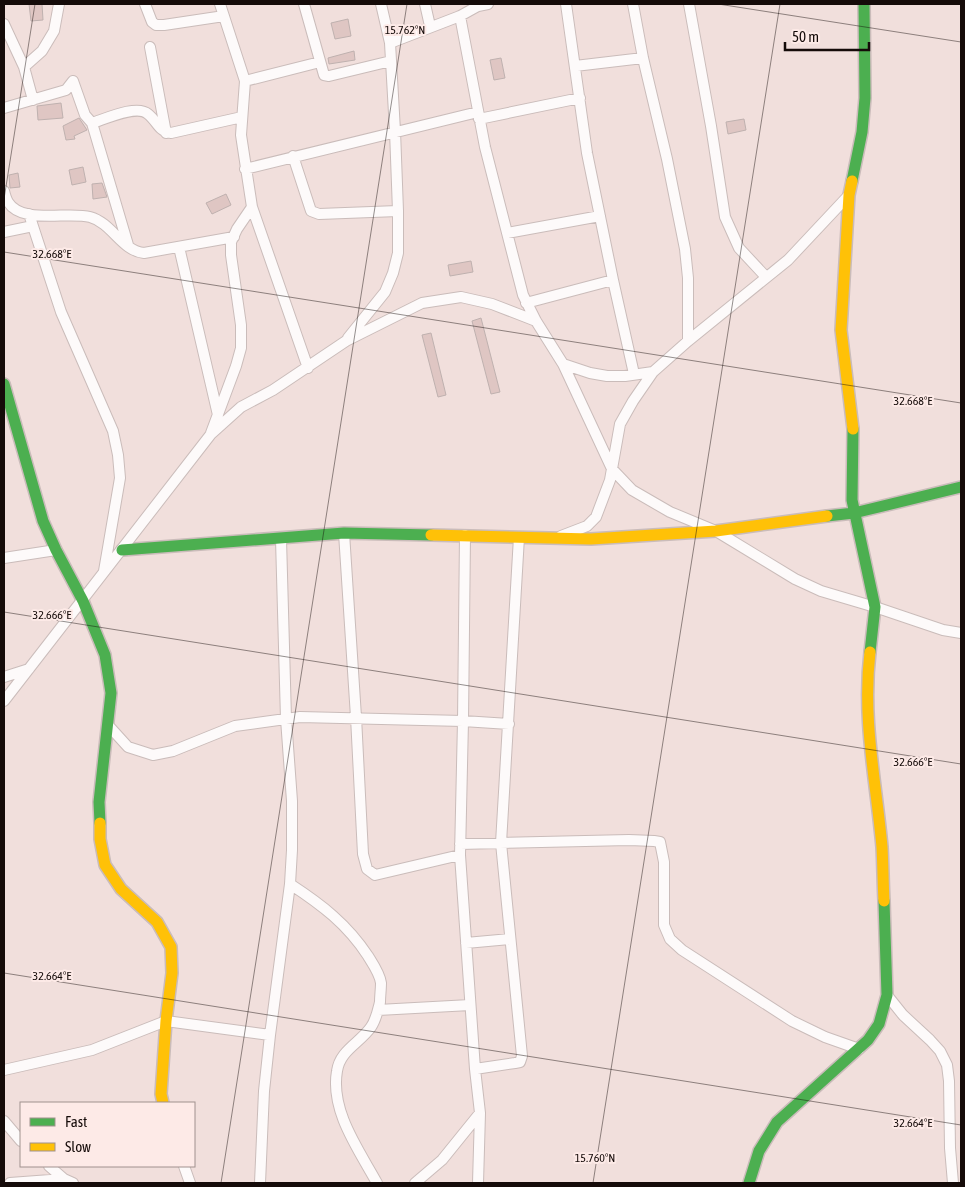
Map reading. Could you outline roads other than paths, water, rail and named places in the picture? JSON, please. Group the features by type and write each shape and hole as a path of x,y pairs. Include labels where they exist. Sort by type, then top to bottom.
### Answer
{"street":[{"path":"24,67 42,51 54,31 59,4"},
{"path":"146,4 152,22 156,25 224,16"},
{"path":"220,4 245,81 241,135 252,207 308,368"},
{"path":"304,4 323,73 329,76 391,61"},
{"path":"346,341 385,292 393,273 398,252 395,131 390,43 381,4"},
{"path":"425,4 430,26"},
{"path":"566,4 587,153 634,374"},
{"path":"633,4 685,248 688,278 688,341"},
{"path":"689,4 725,217 739,248 766,277"},
{"path":"749,1183 759,1151 777,1122 868,1040 879,1024 887,995 882,848 867,721 867,674 875,620 875,607 854,513 852,481 853,428 841,330 849,195 862,132 865,98 864,4"},
{"path":"390,43 460,16 481,5"},
{"path":"460,16 485,147 523,295 536,321 563,364 612,470 632,490 670,512 716,531 795,579 821,591 943,630 961,633"},
{"path":"4,24 24,67 33,100"},
{"path":"150,47 166,133"},
{"path":"575,66 643,58"},
{"path":"245,81 320,62"},
{"path":"4,108 66,90 73,81 85,115 92,124 129,247"},
{"path":"245,169 395,131 580,98"},
{"path":"92,124 135,110 148,113 166,133"},
{"path":"166,133 242,117"},
{"path":"293,156 311,211 320,214 398,211"},
{"path":"4,192 8,202 14,209 28,214 94,218 113,231 135,252 144,253 234,236"},
{"path":"556,539 587,526 596,517 603,503 610,480 620,424 653,372 688,341 788,260 849,195"},
{"path":"211,434 241,348 242,325 231,255 232,242 237,229 252,207"},
{"path":"28,214 61,312 113,431 120,478 103,574"},
{"path":"507,233 600,216"},
{"path":"4,232 32,226"},
{"path":"179,247 218,415"},
{"path":"526,302 613,280"},
{"path":"4,701 211,434 241,407 308,368 346,341 422,303 461,297 492,304 536,321"},
{"path":"563,364 590,373 607,376 625,376 653,372"},
{"path":"4,385 43,521 83,601 105,655 111,693 99,802 100,839 105,866 121,889 156,922 171,947 172,973 166,1021 161,1094 163,1102"},
{"path":"122,550 344,533 591,539 716,531 854,513 961,487"},
{"path":"344,533 364,854 367,870 375,875 460,855"},
{"path":"465,535 460,855 470,1005 480,1113 478,1183"},
{"path":"475,1069 520,1062 522,1056 501,843 520,537"},
{"path":"260,1183 264,1091 290,884 292,850 292,801 286,719 281,539"},
{"path":"4,558 56,550"},
{"path":"4,677 29,669"},
{"path":"108,724 128,747 153,755 173,751 235,726 300,717 356,717 509,724"},
{"path":"460,844 620,840 654,840 660,842 664,862 664,925 670,939 682,950 792,1021 825,1037 859,1049"},
{"path":"290,884 338,920 359,942 374,965 381,982 378,1010 372,1026 342,1054 336,1071 337,1099 342,1114 377,1183"},
{"path":"466,943 510,939"},
{"path":"887,995 903,1015 940,1051 947,1065 953,1183"},
{"path":"378,1010 470,1005"},
{"path":"4,1070 92,1050 166,1021 270,1035"},
{"path":"415,1183 442,1160 480,1113"},
{"path":"4,1121 20,1140"},
{"path":"50,1167 69,1181"},
{"path":"184,1167 190,1183"},
{"path":"10,1183 69,1181"}]}
